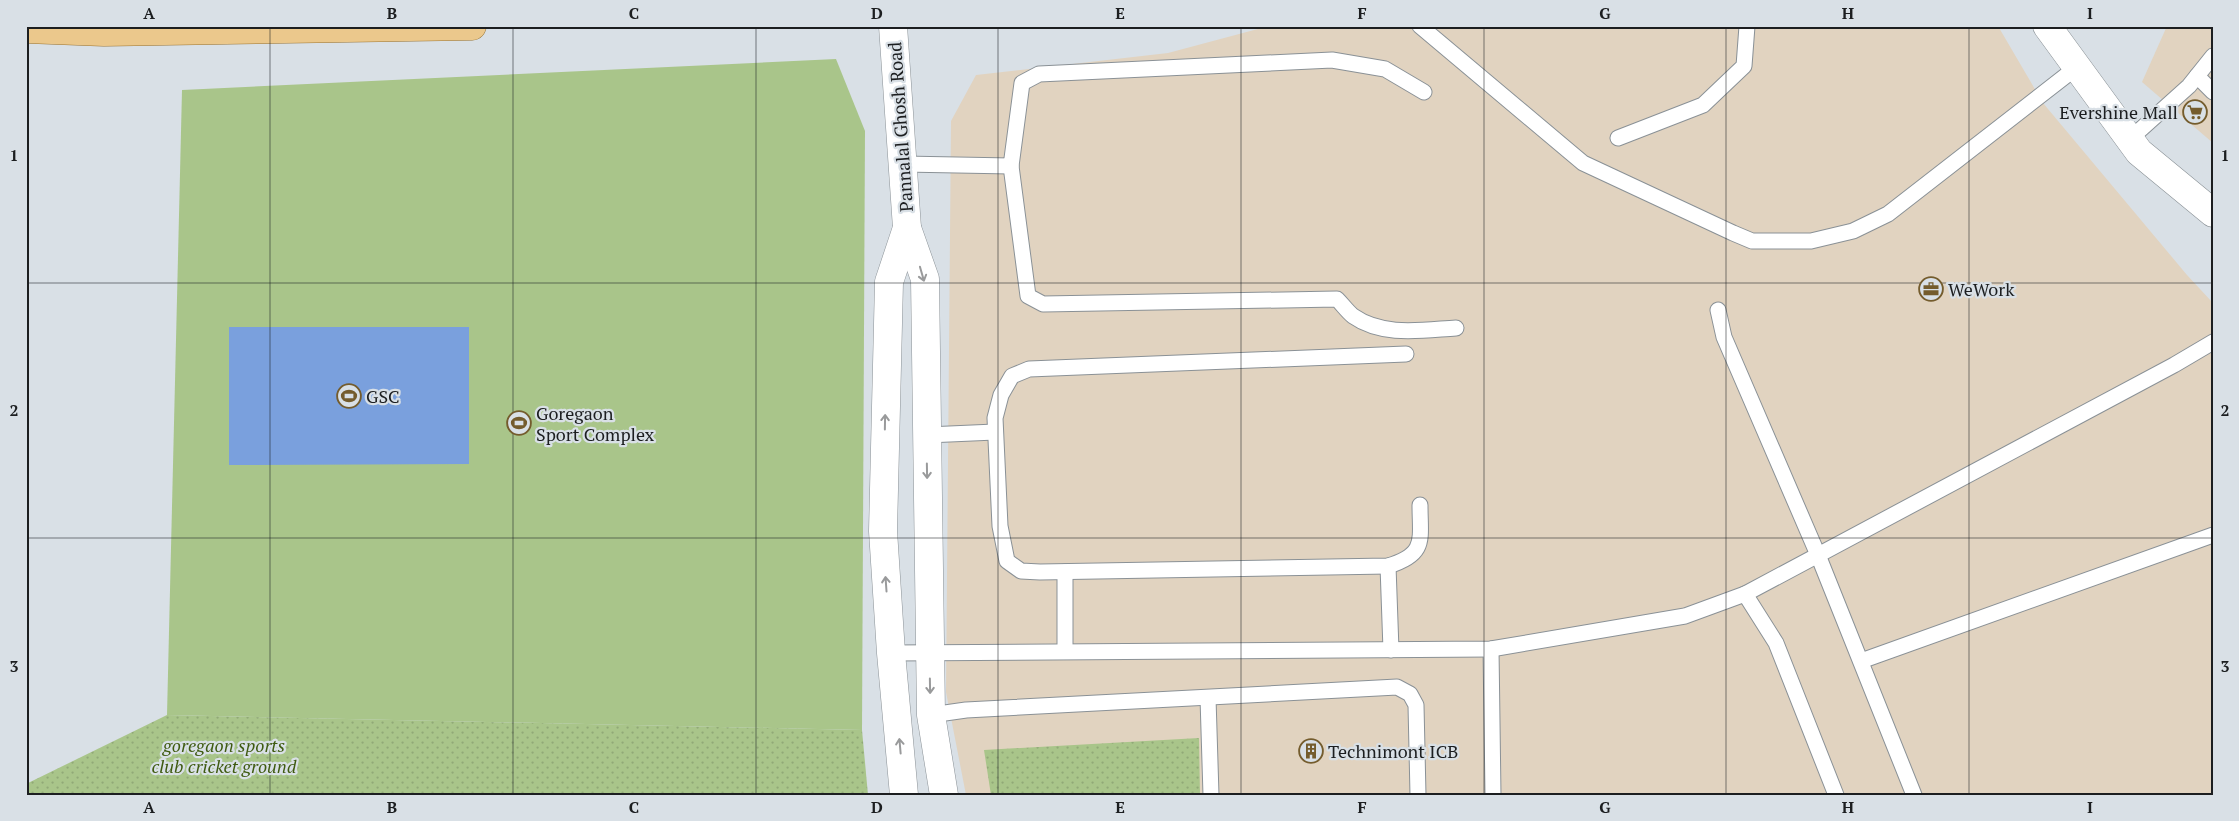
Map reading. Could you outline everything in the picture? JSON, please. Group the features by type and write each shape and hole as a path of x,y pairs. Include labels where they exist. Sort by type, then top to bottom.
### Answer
{"main road":[{"path":"26,29 104,32 472,26"}],"street":[{"name":"Pannalal Ghosh Road","path":"893,26 907,228"},
{"path":"2047,26 2139,152 2213,213"},
{"path":"907,228 925,279 931,715 944,795"},
{"path":"904,795 891,653 883,531 889,282 907,228"}],"lane":[{"path":"1420,26 1583,164 1752,240 1811,241 1853,231 1888,214 2077,67"},
{"path":"1618,138 1703,104 1744,66 1747,26"},
{"path":"2130,139 2189,86 2213,56"},
{"path":"1424,92 1386,69 1332,60 1039,74 1022,83 1011,166 1028,296 1043,304 1337,299 1353,316 1380,328 1408,330 1456,328"},
{"path":"2197,76 2213,92"},
{"path":"903,164 1011,166"},
{"path":"1718,310 1724,337 1818,555 1914,795"},
{"path":"891,653 1491,649 1685,616 1745,594 2174,365 2213,342"},
{"path":"1406,354 1029,369 1012,376 1001,395 995,418 1000,526 1007,561 1021,570 1065,572 1388,566 1405,561 1416,551 1420,540 1420,505"},
{"path":"927,435 995,432"},
{"path":"1861,661 2213,535"},
{"path":"1388,566 1391,650"},
{"path":"1065,572 1065,651"},
{"path":"1745,594 1776,643 1836,795"},
{"path":"1491,649 1493,795"},
{"path":"931,715 966,710 1397,687 1410,694 1416,705 1418,795"},
{"path":"1208,698 1211,795"}],"shaded area":[{"path":"1269,26 1998,26 2043,103 2187,275 2213,303 2213,795 966,795 946,692 951,121 976,75 1168,53"},
{"name":"Evershine Mall","path":"2167,26 2213,26 2213,143 2142,82"}],"green space":[{"name":"Goregaon Sport Complex","path":"836,59 865,131 862,730 167,715 182,90"},
{"name":"goregaon sports club cricket ground","path":"167,715 862,730 868,795 26,795 26,784"},
{"path":"1199,738 1200,795 991,795 984,750"}],"water":[{"name":"GSC","path":"229,327 469,327 469,464 229,465"}],"place":[{"name":"Evershine Mall","path":"2195,112"},
{"name":"WeWork","path":"1931,289"},
{"name":"GSC","path":"349,396"},
{"name":"Goregaon Sport Complex","path":"519,423"},
{"name":"Technimont ICB","path":"1311,751"}]}
